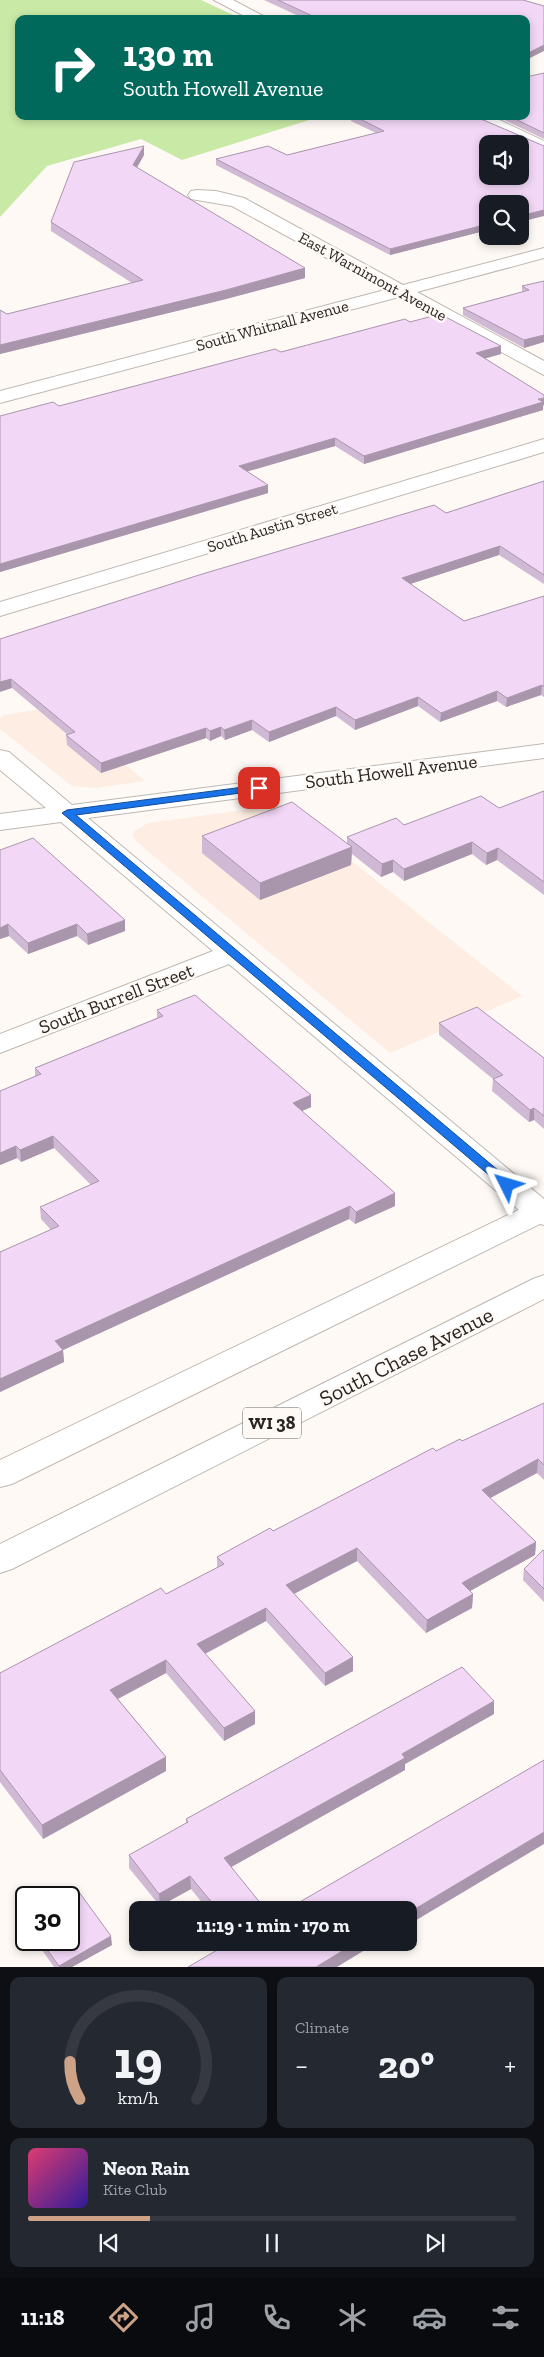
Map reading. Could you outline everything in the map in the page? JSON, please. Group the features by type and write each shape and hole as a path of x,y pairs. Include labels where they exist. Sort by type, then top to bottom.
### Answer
{"street":[{"path":"221,0 253,15"},
{"path":"236,7 261,2"},
{"path":"485,120 544,147"},
{"name":"East Warnimont Avenue","path":"197,195 216,196 238,202 544,369"},
{"name":"South Whitnall Avenue","path":"0,397 544,253"},
{"name":"South Austin Street","path":"0,609 544,445"},
{"name":"South Howell Avenue","path":"0,822 544,751"},
{"path":"0,757 543,1212 0,1474"},
{"name":"South Burrell Street","path":"0,1044 232,953"},
{"name":"South Chase Avenue","path":"0,1560 544,1286"}],"shaded area":[{"path":"54,707 145,781 96,788 72,786 0,729 0,718 4,715"},
{"path":"281,805 522,996 390,1053 137,842 133,836 134,831 148,823"}],"green space":[{"path":"0,0 201,0 233,15 15,15 15,120 309,120 182,160 141,139 47,166 0,217"}],"building":[{"path":"278,0 523,0 544,6 544,45 530,52 530,15 310,15"},
{"path":"544,73 544,133 517,120 530,120 530,76"},
{"path":"362,120 483,120 518,135 479,135 479,185 529,185 529,140 544,146 544,210 529,214 529,195 479,195 479,226 390,249 216,159 268,146 287,155 384,131"},
{"path":"144,146 133,165 305,268 226,290 0,345 0,310 7,314 143,280 51,222 74,162"},
{"path":"544,281 544,335 524,340 463,308 529,290 522,286"},
{"path":"440,314 501,346 476,353 544,395 544,398 538,399 543,402 364,456 335,438 239,466 268,485 0,564 0,416 53,402 59,406 275,349 281,352 405,319 410,322"},
{"path":"544,481 544,575 500,546 402,578 464,621 544,596 544,687 542,685 507,698 497,691 441,713 418,697 355,720 336,707 269,732 252,720 224,730 221,727 210,731 206,728 101,763 66,735 75,732 11,679 0,682 0,639 199,575 434,505 446,513"},
{"path":"544,791 544,882 498,848 487,853 472,842 404,869 393,860 382,864 347,837 396,818 404,825 481,796 499,808"},
{"path":"292,802 352,847 260,883 202,836"},
{"path":"33,838 125,920 87,934 77,924 28,943 8,924 0,928 0,850"},
{"path":"195,995 311,1095 293,1103 395,1193 356,1212 350,1206 55,1341 63,1350 0,1379 0,1252 59,1226 40,1207 99,1181 53,1136 20,1150 16,1146 0,1153 0,1091 41,1074 35,1068 163,1016 157,1010"},
{"path":"477,1007 544,1058 544,1116 534,1108 530,1110 493,1079 503,1075 439,1023"},
{"path":"544,1403 544,1465 538,1459 482,1490 536,1542 462,1583 473,1594 427,1620 357,1548 286,1585 353,1657 325,1673 266,1608 197,1644 255,1711 224,1728 166,1660 110,1690 166,1757 42,1825 0,1770 0,1673 161,1588 166,1594 224,1564 217,1557 270,1528 273,1531 433,1448 436,1451 460,1439 462,1441"},
{"path":"544,1551 544,1589 524,1569"},
{"path":"462,1667 494,1701 402,1754 405,1758 224,1858 259,1901 211,1901 190,1876 159,1894 129,1855 188,1822 186,1819"},
{"path":"544,1760 544,1832 417,1908 417,1901 301,1901"},
{"path":"80,1893 111,1936 59,1966 48,1951 80,1951"},
{"path":"216,1951 342,1951 316,1967 188,1967"}],"route":[{"path":"259,788 67,813 507,1185"}]}
